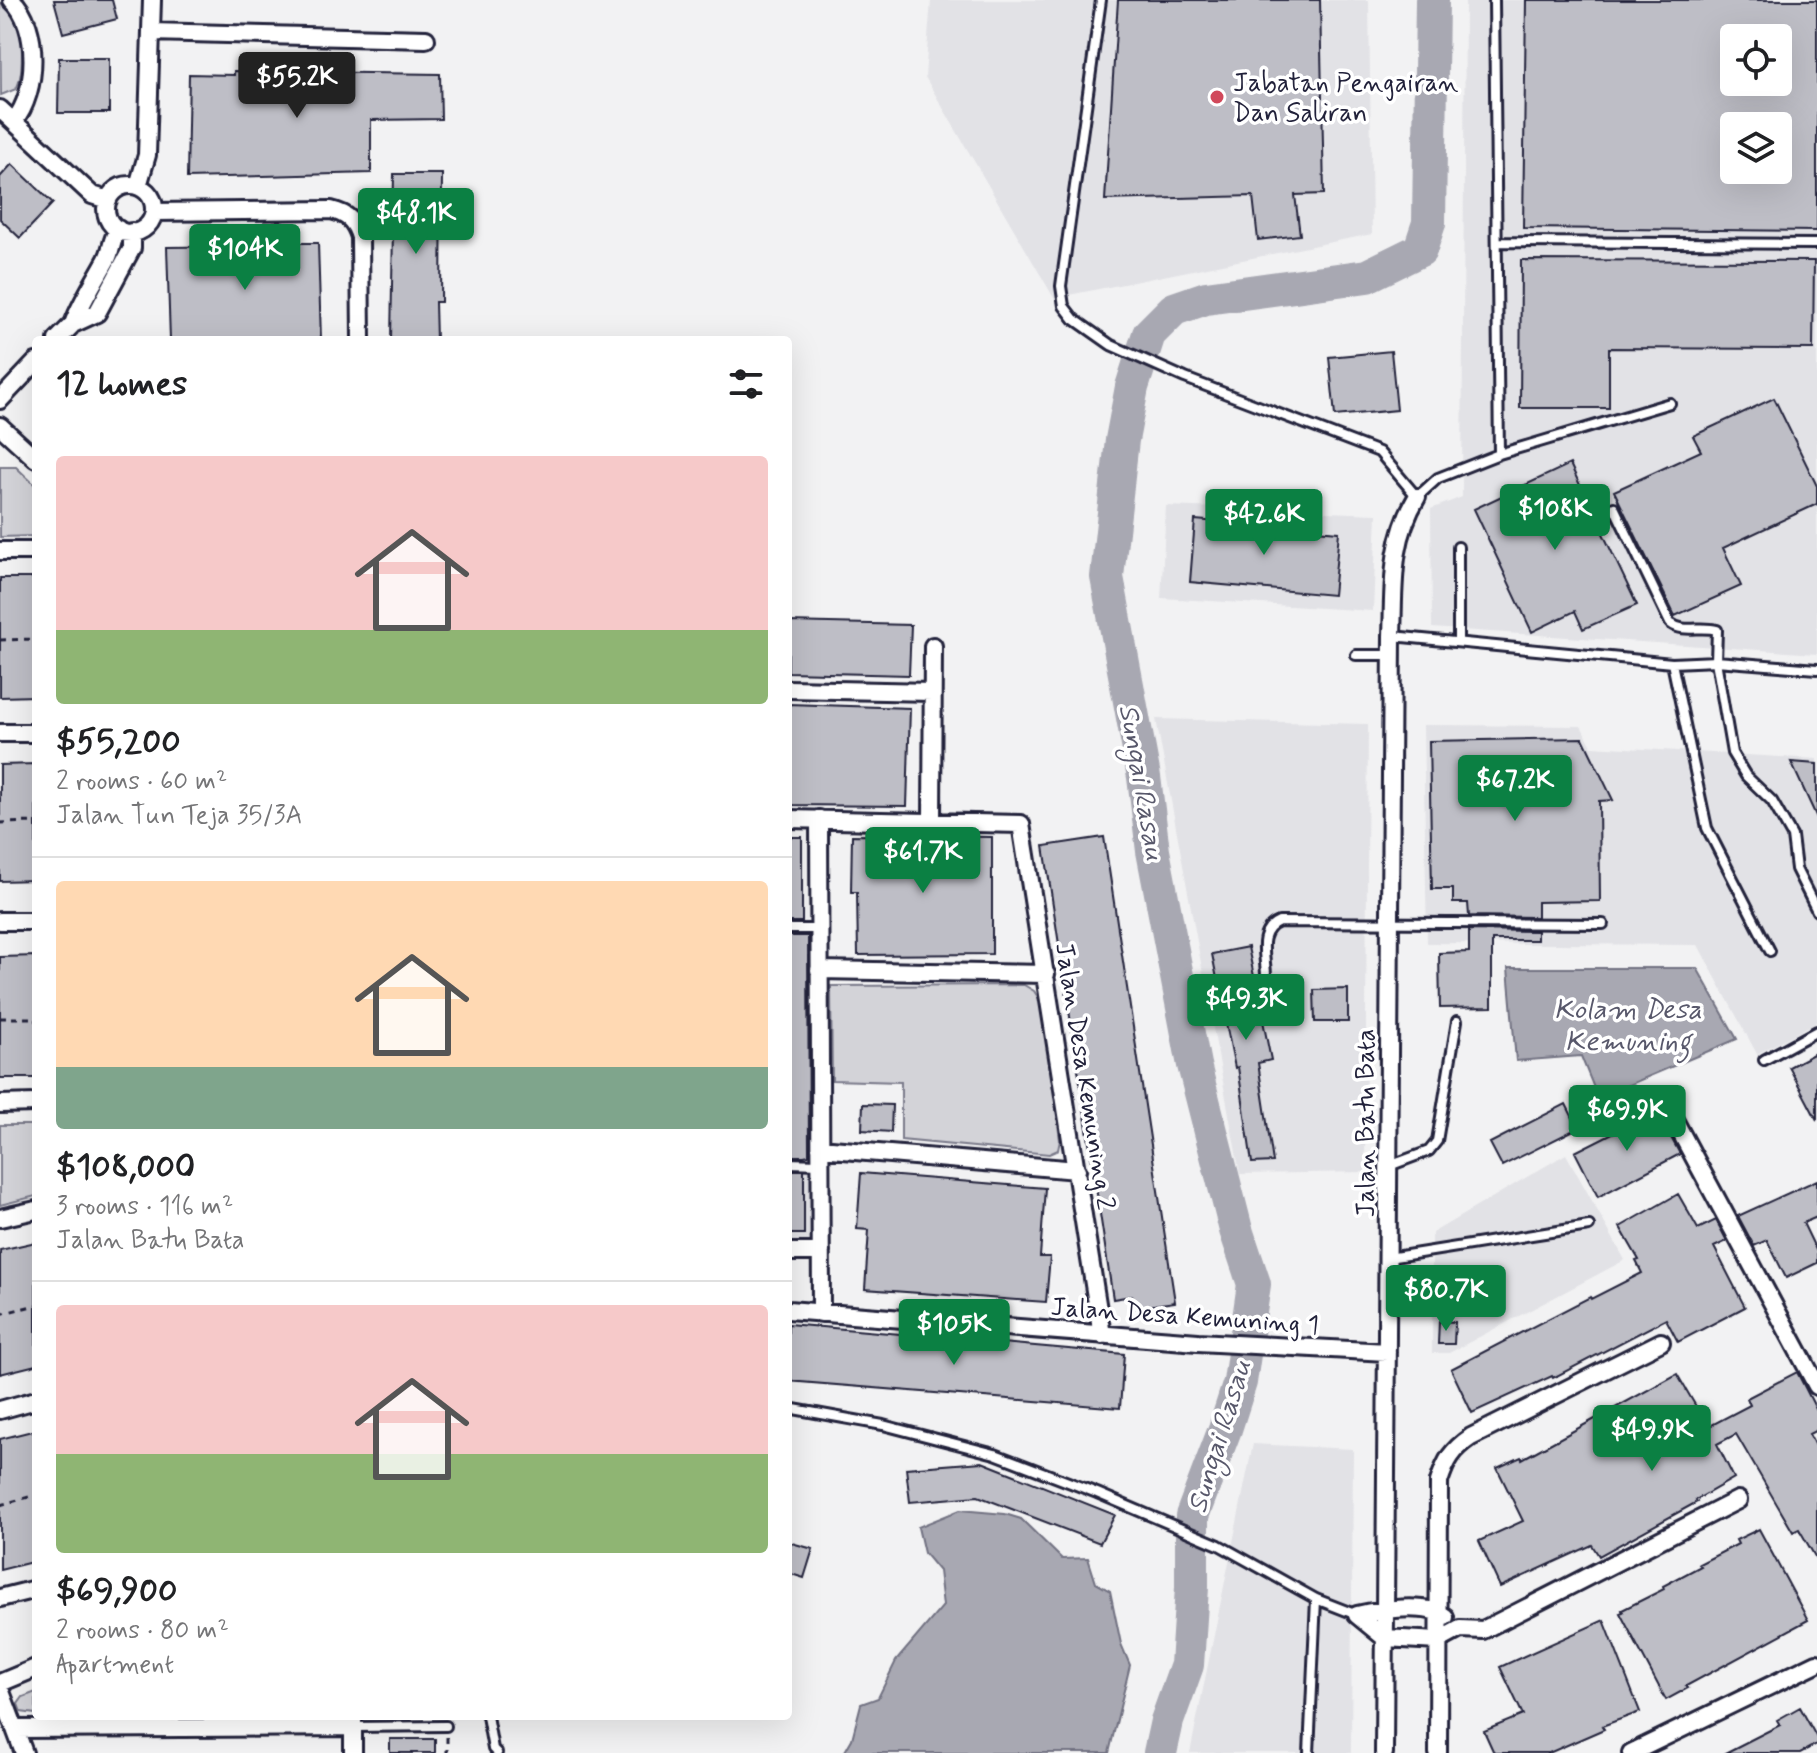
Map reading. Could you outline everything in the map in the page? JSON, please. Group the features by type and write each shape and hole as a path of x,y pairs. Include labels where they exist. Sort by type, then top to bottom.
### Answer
{"street":[{"path":"12,0 22,9 29,27 33,54 28,92 22,112 14,121"},
{"path":"138,186 147,155 152,0"},
{"path":"151,32 426,39"},
{"path":"0,109 92,195 108,200"},
{"path":"61,336 73,324 97,313 132,248 125,231 110,221 108,200 122,186 138,186 152,198 154,212 148,225 125,231 109,244 110,254 87,291 73,324"},
{"path":"154,212 331,210 344,213 356,224 360,237 361,336"},
{"path":"0,400 32,366"},
{"path":"0,426 32,455"},
{"name":"Jalan Batu Bata","path":"1384,1753 1392,636 1398,536 1417,497"},
{"path":"0,551 32,551"},
{"path":"792,819 932,822 933,646"},
{"path":"792,689 932,692"},
{"path":"0,733 32,733"},
{"path":"819,819 821,1313"},
{"name":"Jalan Desa Kemuning 2","path":"932,822 1021,824 1102,1335"},
{"path":"0,921 32,921"},
{"path":"819,970 1046,974"},
{"path":"0,1104 32,1103"},
{"path":"1672,1116 1817,1386"},
{"path":"820,1156 1077,1170"},
{"path":"0,1218 32,1211"},
{"path":"792,1252 821,1252"},
{"name":"Jalan Desa Kemuning 1","path":"792,1310 1198,1342 1387,1352"},
{"path":"1438,1753 1439,1482 1445,1461 1471,1437 1661,1342"},
{"path":"0,1410 32,1401"},
{"path":"1357,1615 1385,1638 1438,1641 1460,1629 1483,1630 1738,1500"},
{"path":"0,1598 32,1590"},
{"path":"1357,1615 1385,1608 1438,1611 1460,1629"},
{"path":"1631,1753 1817,1663"},
{"path":"0,1683 32,1670"},
{"path":"0,1689 24,1753"},
{"path":"15,1729 353,1722 353,1753"}],"lane":[{"path":"1101,0 1061,286 1064,306 1074,319 1111,345 1185,378 1379,452 1417,497 1438,478 1499,454 1670,403"},
{"path":"1494,0 1499,454"},
{"path":"1497,242 1817,244"},
{"path":"1614,507 1670,623 1685,630 1717,630 1716,661 1732,753 1746,776 1772,801 1792,836 1796,869 1817,911"},
{"path":"1458,547 1458,641"},
{"path":"1392,636 1672,663 1716,661 1817,669"},
{"path":"1356,655 1392,655"},
{"path":"1672,663 1707,828 1770,951"},
{"path":"1266,974 1263,934 1268,926 1279,922 1603,924"},
{"path":"792,929 819,929"},
{"path":"1388,1166 1429,1151 1437,1141 1457,1021"},
{"path":"1764,1060 1817,1031"},
{"path":"792,1162 820,1156"},
{"path":"1388,1258 1589,1226"},
{"path":"792,1409 883,1425 995,1454 1219,1545 1316,1599 1357,1615"},
{"path":"1309,1753 1316,1599"},
{"path":"488,1720 493,1749 497,1753"},
{"path":"353,1722 446,1726"}],"path":[{"path":"0,640 32,639"},
{"path":"0,823 32,822"},
{"path":"0,1018 32,1018"},
{"path":"0,1314 32,1306"},
{"path":"0,1505 32,1496"}],"shaded area":[{"path":"931,0 1369,0 1372,234 1054,298 925,77"},
{"path":"1465,0 1817,0 1817,654 1432,628 1431,509 1462,497"},
{"path":"0,3 14,15 18,24 22,53 16,89 1,95"},
{"path":"0,467 16,467 32,482 32,536 0,537"},
{"path":"1166,506 1377,514 1373,611 1161,598"},
{"path":"1156,719 1368,724 1365,1172 1240,1174"},
{"path":"1423,725 1581,726 1592,746 1817,759 1817,1022 1757,1054 1698,945 1427,943"},
{"path":"1024,985 1034,991 1043,1005 1060,1140 1058,1150 1049,1154 901,1140 901,1082 832,1080 831,986"},
{"path":"0,1125 32,1125 32,1197 0,1205"},
{"path":"1566,1154 1625,1260 1449,1353 1432,1353 1432,1233"},
{"path":"792,1168 812,1168 812,1245 792,1245"},
{"path":"1253,1444 1353,1449 1351,1753 1190,1753"},
{"path":"32,1694 32,1713 21,1712 18,1704 23,1697"}],"water":[{"name":"Kolam Desa Kemuning","path":"1508,968 1697,968 1737,1039 1598,1098 1581,1056 1516,1061"},
{"path":"960,1510 1005,1514 1021,1519 1062,1559 1088,1558 1096,1583 1110,1591 1121,1644 1130,1665 1109,1753 844,1753 852,1739 861,1704 878,1698 896,1661 943,1606 939,1571 924,1553 918,1527"}],"building":[{"path":"54,0 112,0 117,19 63,33"},
{"name":"Jabatan Pengairan Dan Saliran","path":"1118,0 1320,0 1324,194 1295,195 1300,235 1258,240 1253,196 1105,200"},
{"path":"1526,0 1817,0 1817,231 1523,228"},
{"path":"59,58 109,58 109,113 58,113"},
{"path":"234,71 440,74 441,119 371,120 371,173 187,178 189,74 234,75"},
{"path":"12,164 53,203 20,238 0,219 0,177"},
{"path":"394,174 442,174 441,302 435,302 436,336 391,336"},
{"path":"253,243 318,243 321,336 170,336 167,247 253,246"},
{"path":"1521,260 1814,261 1813,349 1609,348 1609,408 1520,408"},
{"path":"1391,351 1397,410 1335,416 1329,357"},
{"path":"1774,398 1817,486 1817,504 1723,548 1741,586 1675,616 1614,491 1701,451 1693,436"},
{"path":"1570,464 1637,605 1583,629 1575,611 1532,632 1474,509"},
{"path":"1195,520 1339,532 1333,595 1190,582"},
{"path":"0,578 32,578 32,696 0,697"},
{"path":"792,622 911,625 909,675 792,672"},
{"path":"792,704 910,708 907,806 792,805"},
{"path":"1583,738 1613,800 1599,801 1600,901 1537,902 1537,917 1469,916 1468,903 1453,903 1453,889 1432,889 1429,741"},
{"path":"1791,762 1817,764 1817,818"},
{"path":"32,764 32,880 0,881 0,765"},
{"path":"852,835 992,837 992,954 858,955 857,892 851,892"},
{"path":"792,837 802,837 802,922 792,922"},
{"path":"1104,837 1175,1302 1133,1308 1132,1296 1113,1299 1044,846"},
{"path":"1469,930 1537,931 1537,940 1492,940 1492,1007 1440,1008 1439,953 1469,952"},
{"path":"792,936 808,936 809,1155 792,1156"},
{"path":"1248,947 1271,1060 1258,1063 1273,1162 1252,1163 1238,1067 1235,1068 1212,954"},
{"path":"32,956 32,1078 0,1078 0,957"},
{"path":"1348,989 1348,1022 1315,1022 1314,990"},
{"path":"1817,1052 1817,1120 1789,1067"},
{"path":"863,1104 892,1105 891,1132 862,1130"},
{"path":"1566,1104 1578,1128 1502,1166 1490,1143"},
{"path":"1660,1109 1662,1121 1680,1154 1598,1197 1575,1152"},
{"path":"792,1170 804,1170 804,1234 792,1234"},
{"path":"861,1173 1045,1188 1040,1257 1050,1257 1046,1302 865,1289 869,1230 857,1229"},
{"path":"1817,1180 1817,1217 1803,1223 1817,1252 1817,1263 1786,1278 1767,1240 1754,1246 1738,1216"},
{"path":"1678,1194 1698,1229 1716,1220 1727,1241 1714,1247 1745,1307 1678,1342 1666,1319 1553,1378 1472,1413 1451,1369 1642,1273 1636,1261 1639,1260 1620,1227"},
{"path":"32,1243 32,1366 0,1374 0,1250"},
{"path":"1439,1321 1455,1322 1454,1344 1438,1344"},
{"path":"792,1324 1124,1354 1120,1408 792,1381"},
{"path":"1797,1372 1817,1411 1817,1430 1809,1434 1817,1450 1817,1560 1799,1529 1793,1532 1736,1434 1717,1444 1734,1478 1697,1502 1599,1556 1592,1545 1500,1587 1479,1541 1523,1521 1497,1468 1522,1459 1677,1374 1708,1427 1750,1405 1747,1398"},
{"path":"32,1431 32,1562 0,1570 0,1439"},
{"path":"982,1462 1115,1515 1100,1543 978,1496 910,1502 906,1468"},
{"path":"1759,1529 1808,1620 1666,1700 1620,1613 1701,1566 1699,1564 1738,1544 1736,1540"},
{"path":"792,1543 813,1549 804,1578 792,1574"},
{"path":"1604,1620 1640,1712 1602,1726 1604,1729 1549,1753 1494,1753 1484,1731 1523,1715 1500,1667"},
{"path":"1800,1707 1817,1738 1817,1744 1800,1753 1725,1753 1780,1725 1777,1720"},
{"path":"390,1739 435,1739 435,1753 390,1753"}],"waterway":[{"name":"Sungai Rasau","path":"1160,1753 1167,1721 1187,1665 1192,1516 1240,1382 1254,1284 1236,1230 1194,1065 1153,851 1144,777 1107,577 1122,440 1132,387 1149,334 1174,309 1206,298 1367,276 1420,250 1429,223 1432,0"}],"place":[{"name":"Jabatan Pengairan Dan Saliran","path":"1217,97"}]}
